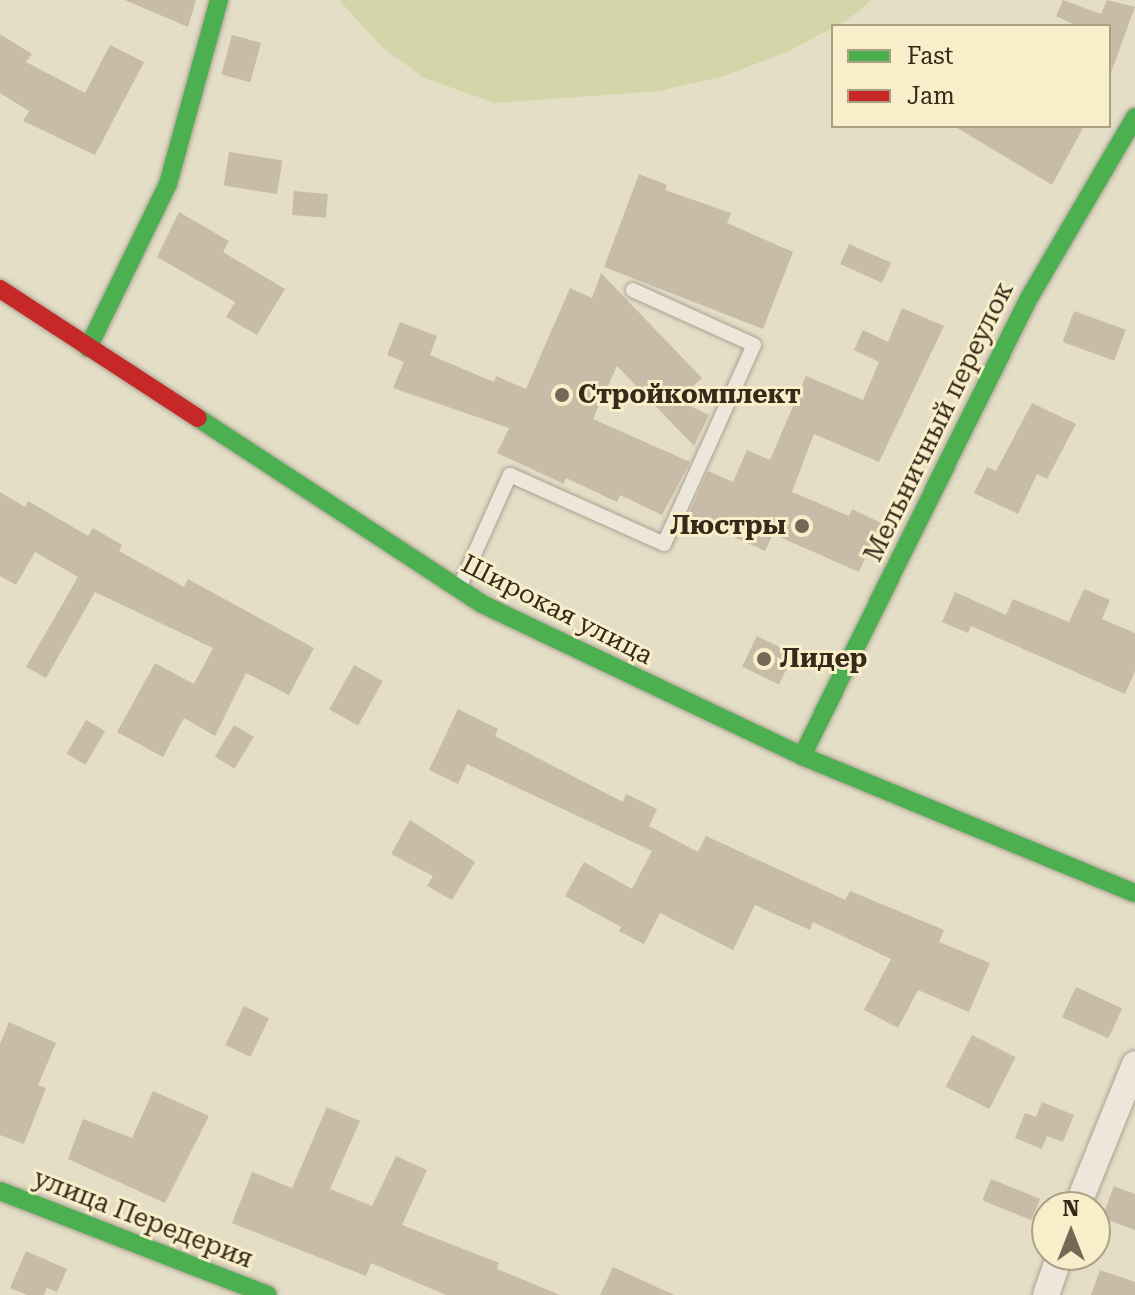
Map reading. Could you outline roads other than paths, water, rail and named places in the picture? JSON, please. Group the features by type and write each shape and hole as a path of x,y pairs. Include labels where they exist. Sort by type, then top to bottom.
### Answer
{"street":[{"path":"88,348 168,184 219,0"},
{"name":"Мельничный переулок","path":"802,756 1029,298 1135,117"},
{"name":"Широкая улица","path":"0,289 458,590 642,683 802,756 1135,893"},
{"path":"1083,1191 1135,1064"},
{"name":"улица Передерия","path":"0,1191 268,1295"},
{"path":"1046,1295 1054,1271"}],"lane":[{"path":"458,590 510,475 664,544 754,345 633,290"}],"place":[{"name":"Стройкомплект","path":"562,395"},
{"name":"Люстры","path":"802,526"},
{"name":"Лидер","path":"764,659"}]}
